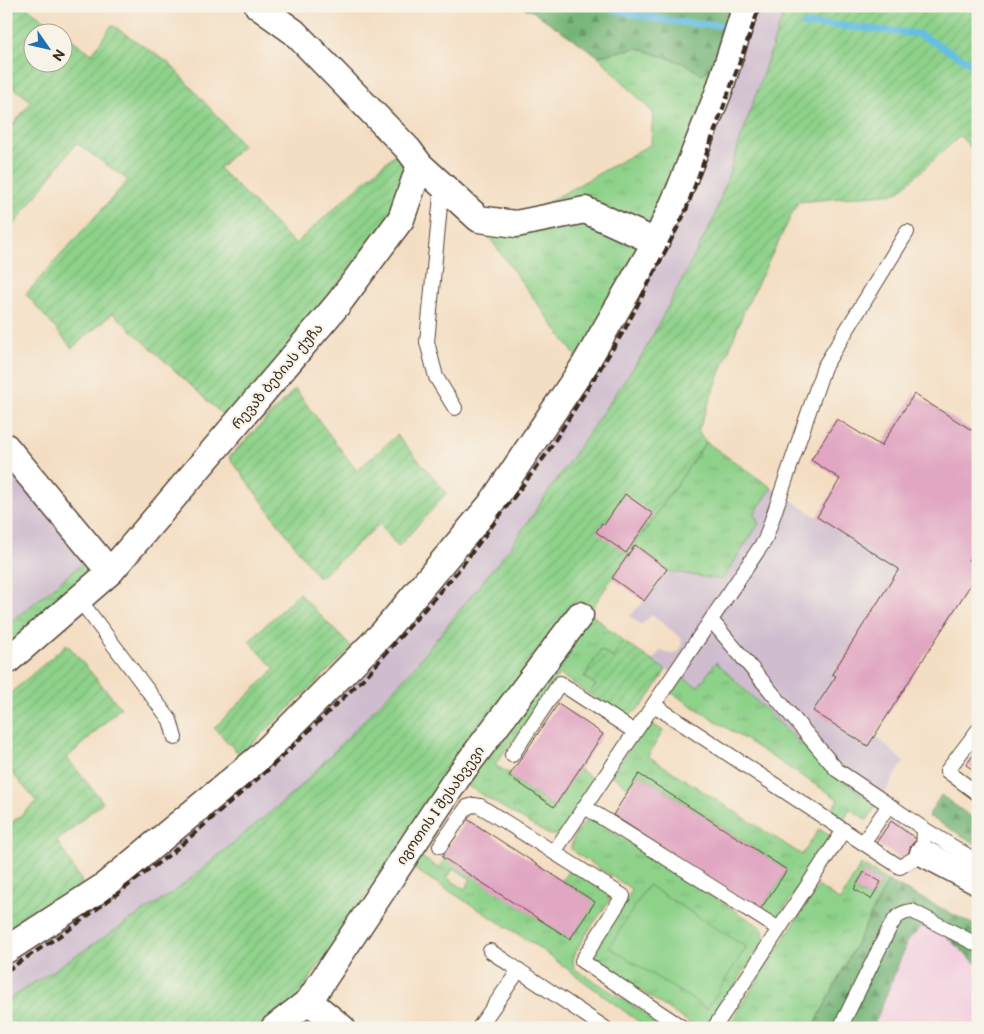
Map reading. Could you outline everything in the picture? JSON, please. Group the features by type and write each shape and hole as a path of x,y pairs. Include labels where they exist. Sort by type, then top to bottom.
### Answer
{"street":[{"path":"258,6 294,32 408,149 420,165 479,219 516,224 585,210 656,242"},
{"path":"6,950 103,887 260,757 382,634 491,504 584,366 656,242 680,189 719,90 746,6"},
{"name":"რევაზ ბებიას ქუჩა","path":"6,662 110,572 338,304 401,219 420,165"},
{"path":"6,447 110,572"},
{"name":"იგოთის I შესახვევი","path":"274,1028 309,1001 457,778 580,616"},
{"path":"923,841 978,882"},
{"path":"309,1001 342,1028"}],"lane":[{"path":"442,185 427,342 436,377 455,408"},
{"path":"554,852 765,540 824,367 907,232"},
{"path":"79,599 170,720 175,738"},
{"path":"711,620 837,770 889,805 923,841 978,862"},
{"path":"512,755 560,683 635,732"},
{"path":"654,704 900,867 923,841"},
{"path":"978,730 947,771 978,794"},
{"path":"863,843 889,805"},
{"path":"440,846 468,807 480,806 623,896 582,962 683,1028"},
{"path":"585,807 779,929"},
{"path":"714,1028 844,830"},
{"path":"840,1028 889,929 902,912 912,911 978,945"},
{"path":"490,951 606,1028"},
{"path":"480,1026 519,970"}],"shaded area":[{"path":"752,6 786,6 713,219 644,352 512,545 410,672 298,789 177,890 6,1001 6,959 110,892 497,508"},
{"path":"6,459 89,558 6,626"},
{"path":"772,488 899,569 832,673 836,676 813,711 868,746 875,735 904,762 877,805 828,770 716,662 698,688 652,661 660,651 671,654 678,652 682,646 681,638 652,615 641,625 630,616 667,571 722,579 754,514"},
{"path":"922,927 941,932 978,965 978,1028 873,1028 908,940"}],"green space":[{"path":"8,6 25,6 47,22 22,22 22,72 72,72 72,40 92,54 112,25 169,63 243,145 219,168 295,244 399,150 411,164 396,211 228,420 113,313 72,348 26,294 128,180 76,143 6,235 6,134 31,101 6,82 6,8"},
{"path":"520,6 730,6 714,66 702,75 686,64 637,48 598,56 534,12"},
{"path":"730,6 737,6 719,64 650,229 538,208 651,144 653,113 598,56 637,48 686,64 702,75 714,66"},
{"path":"786,6 967,6 978,13 978,155 960,136 897,193 798,202 744,311 698,431 706,442 589,612 578,601 447,778 294,1002 260,1028 6,1028 6,1001 177,890 298,789 410,672 512,545 644,352 713,220"},
{"path":"578,217 641,241 580,362 486,233 523,229"},
{"path":"295,389 357,471 397,435 447,493 398,547 380,524 319,578 229,457"},
{"path":"706,442 772,488 754,514 759,524 722,580 667,571 667,569 635,545"},
{"path":"89,558 93,570 6,653 6,626"},
{"path":"299,593 352,648 240,755 214,728 275,669 249,641"},
{"path":"589,612 624,642 613,658 601,650 584,677 596,685 589,694 559,674 495,765 554,807 579,769 596,781 562,832 556,835 549,835 464,784"},
{"path":"624,642 666,670 640,707 633,713 626,715 615,712 589,694 596,685 584,677 601,650 613,658"},
{"path":"67,644 121,708 67,758 103,802 57,841 83,884 6,934 6,827 37,802 6,766 6,697"},
{"path":"716,662 828,770 877,805 867,820 850,809 840,824 828,816 838,799 669,691 680,676 698,687"},
{"path":"649,722 663,731 648,756 802,855 819,829 832,837 778,918 772,917 760,910 787,870 639,774 628,787 611,775"},
{"path":"941,795 978,822 978,845 928,816"},
{"path":"591,818 762,928 765,939 711,1023 706,1027 694,1026 596,961 593,953 595,947 631,892 630,888 571,849 577,831"},
{"path":"416,853 438,868 445,858 570,939 594,902 562,880 569,870 608,893 610,897 608,903 582,940 574,955 573,964 575,969 669,1028 647,1028 535,945 408,865","holes":["454,868 471,879 465,889 447,878"]},
{"path":"861,864 888,881 813,1028 726,1028 818,886 840,901","holes":["864,872 881,882 871,899 854,889"]},
{"path":"888,881 978,927 978,965 941,932 922,927 908,940 873,1028 813,1028"},
{"path":"648,885 746,947 707,1009 609,947"}],"building":[{"path":"914,394 978,434 978,546 968,560 978,566 978,573 868,746 813,711 836,676 832,674 899,569 817,517 840,479 811,460 837,419 881,446"},
{"path":"625,494 653,514 626,553 596,532 602,523 604,525"},
{"path":"635,545 667,569 644,601 612,578"},
{"path":"558,704 603,734 554,807 509,776"},
{"path":"978,749 978,773 966,765"},
{"path":"639,774 787,870 760,910 613,815"},
{"path":"467,819 595,902 570,939 442,857"},
{"path":"891,821 918,840 903,861 876,843"},
{"path":"864,872 881,882 871,899 854,889"}],"waterway":[{"path":"600,6 675,22 721,25"},
{"path":"804,25 832,25 919,34 978,67"}],"railway":[{"path":"6,971 70,929 173,852 270,768 367,675 457,572 545,456 625,329 685,213 760,6"}]}
